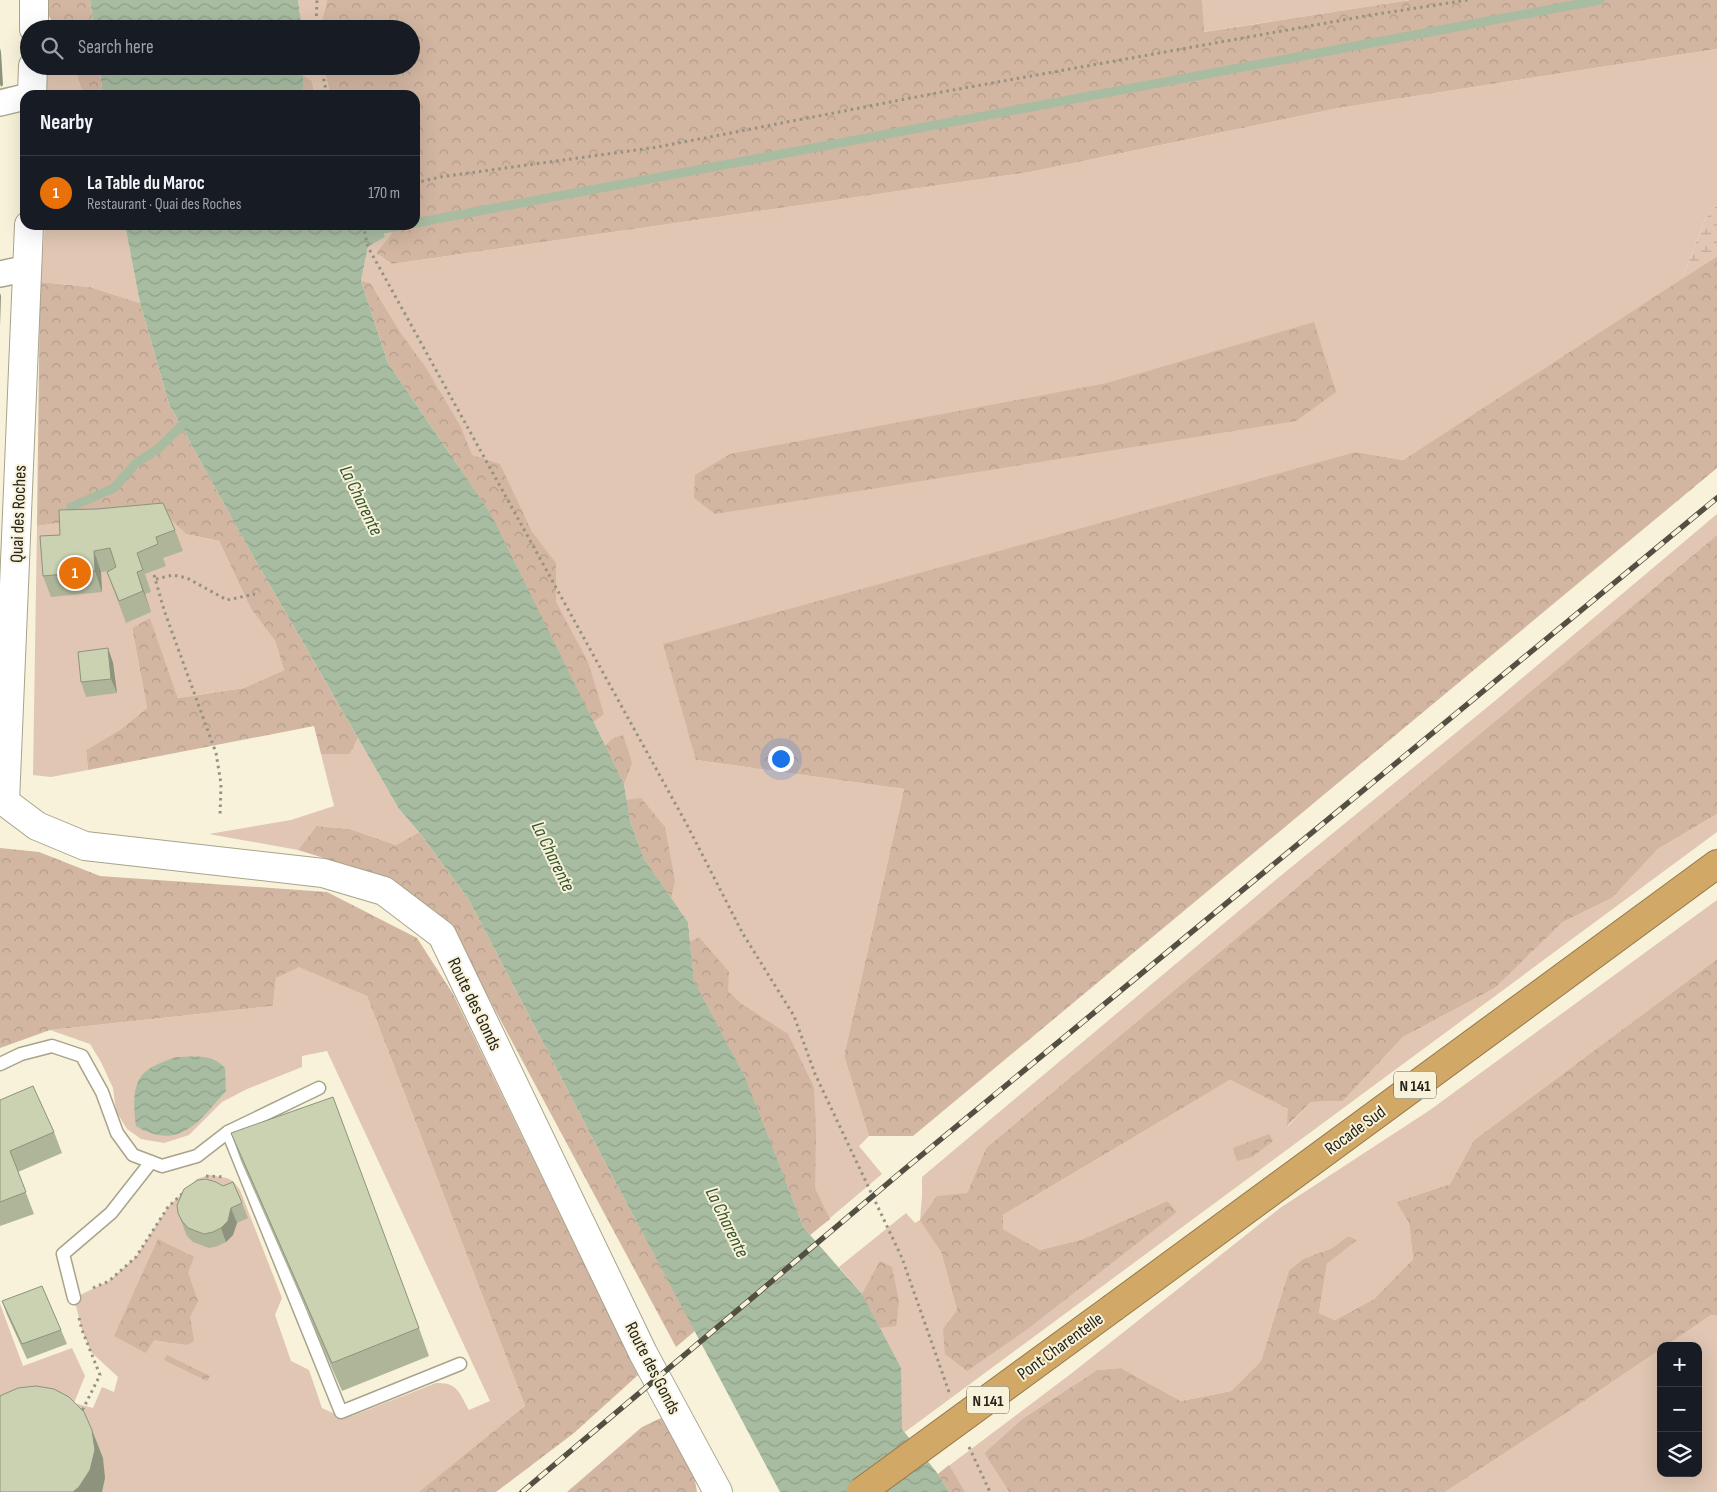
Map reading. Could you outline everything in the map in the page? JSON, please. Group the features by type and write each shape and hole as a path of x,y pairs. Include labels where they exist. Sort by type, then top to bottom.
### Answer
{"highway":[{"name":"Rocade Sud","path":"1114,1307 1717,864"},
{"name":"Pont Charentelle","path":"861,1492 1114,1307"}],"street":[{"path":"34,0 34,20"},
{"path":"32,90 33,75"},
{"path":"0,103 20,98"},
{"name":"Quai des Roches","path":"2,803 29,230"},
{"path":"0,274 28,268"},
{"name":"Route des Gonds","path":"2,803 37,826 85,846 322,873 384,891 442,935 643,1352 718,1492"}],"lane":[{"path":"0,1064 20,1054 52,1046 82,1056 102,1092 117,1134 134,1155 162,1166 197,1156 228,1132 318,1088"},
{"path":"228,1132 341,1412 460,1364"},
{"path":"74,1298 63,1254 111,1213 152,1162"},
{"path":"701,1461 712,1492"}],"path":[{"path":"316,20 317,0"},
{"path":"420,182 440,177 658,147 942,92 1371,15 1468,0"},
{"path":"323,75 326,90"},
{"path":"364,230 368,247 686,823 743,934 794,1016 815,1074 902,1258 950,1395"},
{"path":"220,817 221,784 216,753 164,610 155,577 173,575 186,578 227,600 255,594"},
{"path":"204,1177 210,1175 227,1178 244,1171"},
{"path":"80,1415 100,1375 82,1330 74,1298 109,1281 136,1257 168,1207 186,1190"},
{"path":"967,1441 973,1459 990,1492"}],"green space":[{"path":"49,0 90,0 93,20 51,20 49,16"},
{"path":"298,0 327,0 322,20 301,20"},
{"path":"327,0 1202,0 1204,32 1410,0 1717,0 1717,49 1339,108 1030,172 392,264 376,253 394,230 420,230 420,90 329,90 326,75 420,75 420,20 322,20"},
{"path":"1202,0 1410,0 1203,32"},
{"path":"1717,49 1717,205 1705,219 1682,279 1403,460 1356,452 696,760 904,789 844,1056 869,1136 859,1146 882,1174 810,1235 694,981 688,922 644,859 630,821 624,784 563,663 361,281 368,247 385,237 383,230 394,230 376,253 392,264 1030,172 1339,108"},
{"path":"42,75 77,75 82,90 41,90"},
{"path":"77,75 100,75 102,90 82,90"},
{"path":"303,75 326,75 329,90 314,90 312,81"},
{"path":"303,75 312,81 314,90 303,90"},
{"path":"1717,205 1717,256 1682,279 1705,219"},
{"path":"45,230 126,230 140,303 90,287 40,282"},
{"path":"1717,256 1717,468 913,1136 869,1136 844,1056 904,789 696,760 663,644 1356,452 1403,460"},
{"path":"361,281 370,283 400,332 426,368 461,427 472,455 500,464 532,532 556,563 556,602 588,662 604,714 593,722 491,514 388,363"},
{"path":"40,282 90,287 140,303 169,404 246,544 358,738 350,754 321,754 314,726 88,770 86,750 121,729 147,708 132,628 150,618 178,698 244,688 284,670 275,641 251,609 219,541 186,534 171,520 143,511 37,526"},
{"path":"1314,322 1336,392 1296,421 715,514 694,498 695,475 730,454 1107,383"},
{"path":"143,511 171,520 186,534 219,541 251,609 275,641 284,670 244,688 178,698 150,619 132,628 147,708 121,729 86,750 88,770 51,777 33,775 37,526"},
{"path":"1717,514 1717,535 986,1148 967,1193 921,1220 941,1252 957,1310 943,1330 1167,1201 1083,1239 1040,1250 1003,1229 1003,1215 1230,1080 1288,1109 1288,1126 1311,1102 1343,1101 1403,1037 1495,988 1563,922 1612,898 1658,849 1717,814 1717,832 905,1432 902,1429 862,1294 839,1267 906,1213 915,1223 920,1220 922,1177 1278,878 1496,700"},
{"path":"1717,535 1717,814 1658,849 1612,898 1563,922 1495,988 1403,1037 1343,1101 1311,1102 1287,1126 1288,1109 1230,1080 1003,1215 1003,1229 1040,1250 1083,1239 1167,1201 1177,1212 1029,1328 967,1371 945,1354 943,1329 957,1310 941,1252 920,1220 937,1196 967,1193 986,1148"},
{"path":"623,735 632,763 624,784 605,746 612,739"},
{"path":"358,738 399,809 419,832 396,845 350,829 318,826 298,850 209,834 291,820 334,806 321,754 350,754"},
{"path":"641,798 665,827 675,881 671,898 644,859 630,821 626,800"},
{"path":"317,826 350,829 396,845 419,832 469,900 695,1331 676,1347 472,967 435,911 382,876 298,850"},
{"path":"0,848 39,852 100,876 327,892 417,938 453,994 638,1375 574,1433 496,1492 419,1492 525,1406 367,996 299,967 276,978 273,1006 50,1030 0,1048"},
{"path":"1717,900 1717,959 1474,1140 1450,1184 1396,1202 1409,1223 1413,1259 1374,1299 1335,1320 1319,1313 1327,1264 1356,1240 1348,1236 1332,1248 1303,1259 1289,1270 1261,1361 1231,1391 1181,1401 1121,1368 1097,1370 1022,1419 984,1453 1009,1492 949,1492 938,1474 1072,1373 1280,1208 1430,1110"},
{"path":"699,937 729,972 728,991 740,1003 788,1034 814,1087 816,1133 815,1188 830,1219 810,1235 804,1228 745,1077 694,981 690,942"},
{"path":"1717,959 1717,1316 1711,1315 1672,1342 1657,1342 1657,1352 1445,1492 1009,1492 984,1453 1022,1419 1097,1370 1121,1368 1181,1401 1231,1391 1261,1361 1289,1270 1303,1259 1332,1248 1348,1236 1357,1240 1327,1264 1319,1313 1335,1320 1374,1299 1413,1259 1409,1223 1396,1202 1450,1184 1474,1140"},
{"path":"299,966 367,996 525,1406 423,1492 0,1492 0,1304 23,1366 72,1348 85,1376 74,1403 93,1408 102,1387 114,1392 118,1377 91,1352 82,1330 74,1298 109,1281 136,1257 168,1207 197,1179 209,1175 227,1178 233,1181 240,1190 282,1298 275,1315 291,1361 309,1370 322,1408 339,1416 352,1416 436,1383 449,1384 457,1390 469,1410 490,1401 327,1051 302,1056 302,1067 247,1089 222,1102 189,1135 164,1143 141,1139 127,1129 116,1111 113,1088 90,1044 50,1030 273,1006 276,978"},
{"path":"1269,1134 1273,1141 1252,1157 1237,1161 1233,1148"},
{"path":"158,1239 194,1257 188,1273 198,1301 190,1317 194,1341 187,1345 154,1340 146,1353 114,1336"},
{"path":"880,1261 892,1267 899,1302 896,1326 880,1328 862,1294"},
{"path":"1711,1315 1717,1316 1717,1492 1445,1492 1657,1352 1657,1477 1702,1477 1702,1342 1672,1342"},
{"path":"167,1355 210,1376 207,1381 164,1360"},
{"path":"661,1418 693,1470 697,1492 567,1492 642,1427"},
{"path":"949,1465 965,1492 949,1492 938,1474"}],"water":[{"path":"90,0 298,0 301,20 93,20"},
{"path":"100,75 303,75 303,90 102,90"},
{"name":"La Charente","path":"126,230 383,230 385,237 368,247 361,281 388,363 491,514 624,784 630,821 644,859 688,922 694,981 745,1077 804,1228 862,1294 901,1368 902,1429 938,1474 949,1492 780,1492 608,1168 469,900 419,832 399,809 246,544 169,404 140,303"},
{"path":"176,1057 202,1057 220,1063 225,1068 226,1091 207,1113 187,1130 165,1136 151,1133 136,1126 135,1091 140,1078 147,1070"}],"building":[{"path":"163,503 175,530 156,537 158,544 137,553 143,570 137,572 143,591 119,601 107,572 116,567 110,548 94,551 95,571 43,576 40,536 60,535 59,510 97,509"},
{"path":"108,648 111,679 81,682 78,652"},
{"path":"33,1086 54,1132 10,1151 26,1192 0,1202 0,1100"},
{"path":"333,1097 419,1328 332,1363 231,1133"},
{"path":"206,1179 223,1186 233,1182 242,1203 231,1208 228,1221 221,1228 204,1234 188,1228 178,1213 177,1205 184,1189 198,1180"},
{"path":"42,1286 61,1330 22,1344 2,1301"},
{"path":"36,1386 54,1389 69,1397 84,1412 92,1430 95,1450 90,1470 79,1487 73,1492 0,1492 0,1396 18,1388"}],"waterway":[{"path":"420,222 1600,0"},
{"path":"372,231 378,230"},
{"path":"71,507 114,488 136,463 158,449 181,426"}],"railway":[{"path":"522,1492 906,1168 1717,498"}],"place":[{"name":"La Table du Maroc","path":"75,573"}]}
